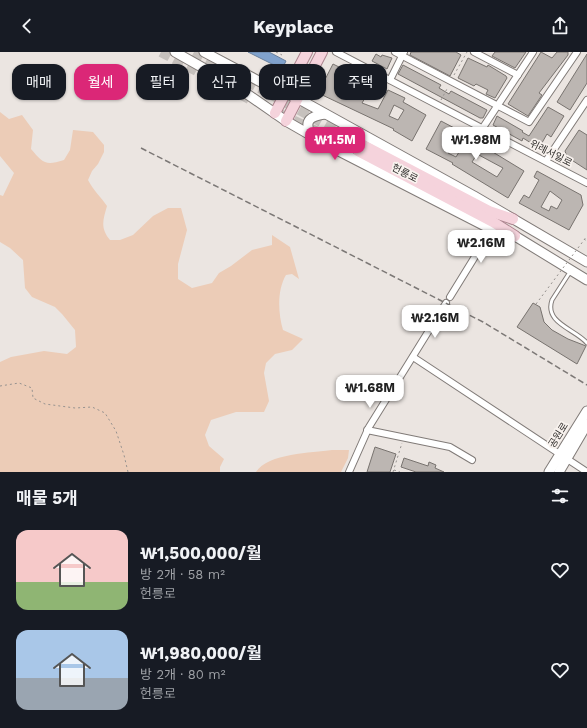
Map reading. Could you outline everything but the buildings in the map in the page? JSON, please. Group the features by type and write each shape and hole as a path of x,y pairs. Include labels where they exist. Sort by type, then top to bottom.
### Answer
{"main road":[{"name":"헌릉로","path":"175,52 237,87 286,121 352,158 492,229 515,236 587,280"},
{"name":"헌릉로","path":"204,52 259,81"},
{"path":"301,64 307,52"},
{"path":"315,64 322,52"},
{"path":"275,113 282,100"},
{"path":"286,121 296,100"},
{"name":"헌릉로","path":"300,100 468,192 587,262"},
{"path":"311,135 308,130 309,119 316,115 325,114"},
{"path":"513,219 489,211 360,148 493,222 515,236"},
{"name":"공원로","path":"559,472 563,456 587,411"},
{"name":"공원로","path":"549,472 587,424"}],"street":[{"name":"위례서일로","path":"336,52 587,183"},
{"path":"395,52 403,54 529,122 576,52"},
{"path":"474,52 518,75"},
{"path":"486,59 490,52"},
{"path":"482,129 533,52"},
{"path":"390,80 403,54"},
{"path":"546,161 587,100"},
{"path":"450,296 492,229"},
{"path":"349,472 367,430 446,303"},
{"path":"413,357 587,472"},
{"path":"367,430 450,447 472,460"}],"lane":[{"path":"571,271 552,300 550,310 557,322 582,337 587,343"}],"path":[{"path":"276,52 282,55"},
{"path":"438,106 467,52"},
{"path":"536,304 587,236"},
{"path":"0,386 19,383 32,388 34,398 45,404 75,408 92,407 105,413 116,431 128,472"},
{"path":"400,472 393,471 403,442"}],"shaded area":[{"path":"0,112 9,119 22,115 33,130 31,149 42,160 48,163 64,160 70,150 73,130 93,132 104,145 104,152 88,180 107,206 103,224 105,232 110,240 120,240 133,235 153,216 168,208 181,208 187,230 178,264 178,279 192,288 212,283 219,273 252,250 272,245 272,235 290,247 299,279 292,274 286,275 281,288 279,302 280,316 283,330 303,339 292,350 275,354 266,363 264,373 269,401 264,412 236,412 211,420 205,435 209,446 224,459 220,467 220,472 0,472 0,362 11,357 44,351 67,354 76,347 75,330 55,307 32,297 25,288 23,260 10,248 0,242 0,195 3,196 14,173 0,156"},
{"path":"332,450 349,450 348,458 341,472 256,472 270,461 280,457"}],"water":[{"path":"248,52 269,52 286,61 284,64 272,64"}],"tunnel":[{"path":"161,52 197,71"},
{"path":"194,52 361,144"},
{"path":"280,114 358,151"}],"railway":[{"path":"141,148 483,322 587,385"}]}
